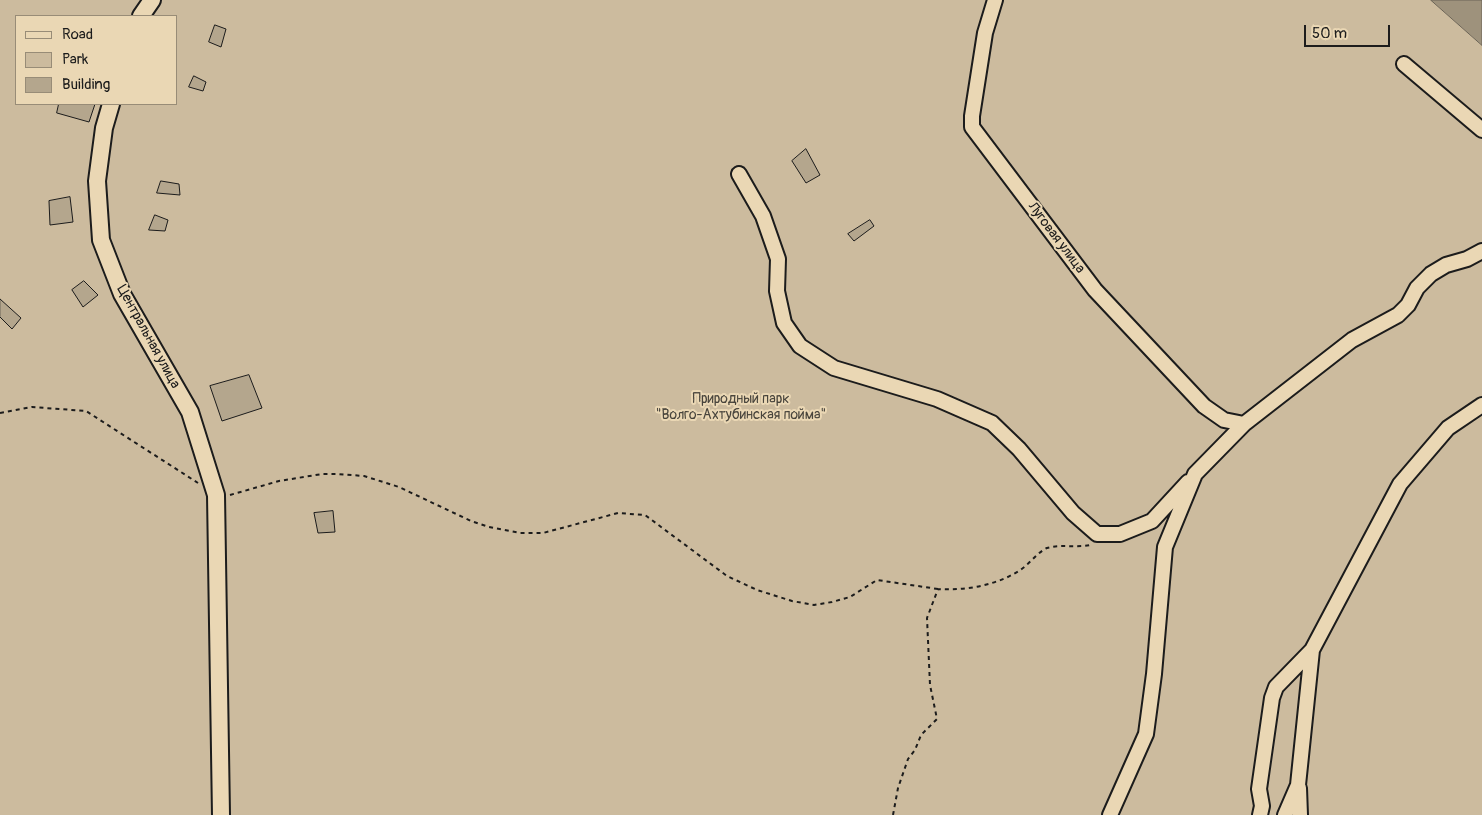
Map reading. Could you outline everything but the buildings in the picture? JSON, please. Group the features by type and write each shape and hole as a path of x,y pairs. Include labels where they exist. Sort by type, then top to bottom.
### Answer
{"street":[{"path":"143,15 152,0"},
{"name":"Луговая улица","path":"995,0 985,33 972,116 972,127 1095,290 1204,406 1224,420 1244,424"},
{"path":"1404,64 1482,130"},
{"name":"Центральная улица","path":"111,105 104,128 97,181 101,240 122,294 190,412 216,502 221,815"},
{"path":"739,174 762,216 775,250 778,259 777,291 784,323 800,346 834,368 937,400 992,422 1019,449 1073,513 1097,534 1120,534 1152,521 1244,424 1352,340 1398,315 1408,305 1417,288 1431,274 1446,265 1467,259 1482,251"},
{"path":"1260,815 1262,806 1259,789 1272,698 1276,686 1312,650 1400,484 1448,428 1482,405"},
{"path":"1110,815 1146,734 1154,674 1165,547 1195,474"},
{"path":"1300,815 1298,784 1312,650"},
{"path":"1285,815 1298,784"}],"path":[{"path":"0,413 32,407 86,411 216,502 231,495 279,481 322,474 349,474 364,476 399,486 471,521 520,533 543,533 618,513 645,515 727,576 757,590 792,601 814,605 850,597 878,580 938,589 969,588 1016,573 1040,552 1048,548 1077,548 1098,542 1111,534"},
{"path":"894,815 898,788 908,759 915,750 921,735 938,719 930,685 927,618 938,589"}],"green space":[{"name":"Природный парк \"Волго-Ахтубинская пойма\"","path":"0,0 1482,0 1482,815 0,815"}],"shaded area":[{"path":"1431,0 1482,0 1482,45"}]}
